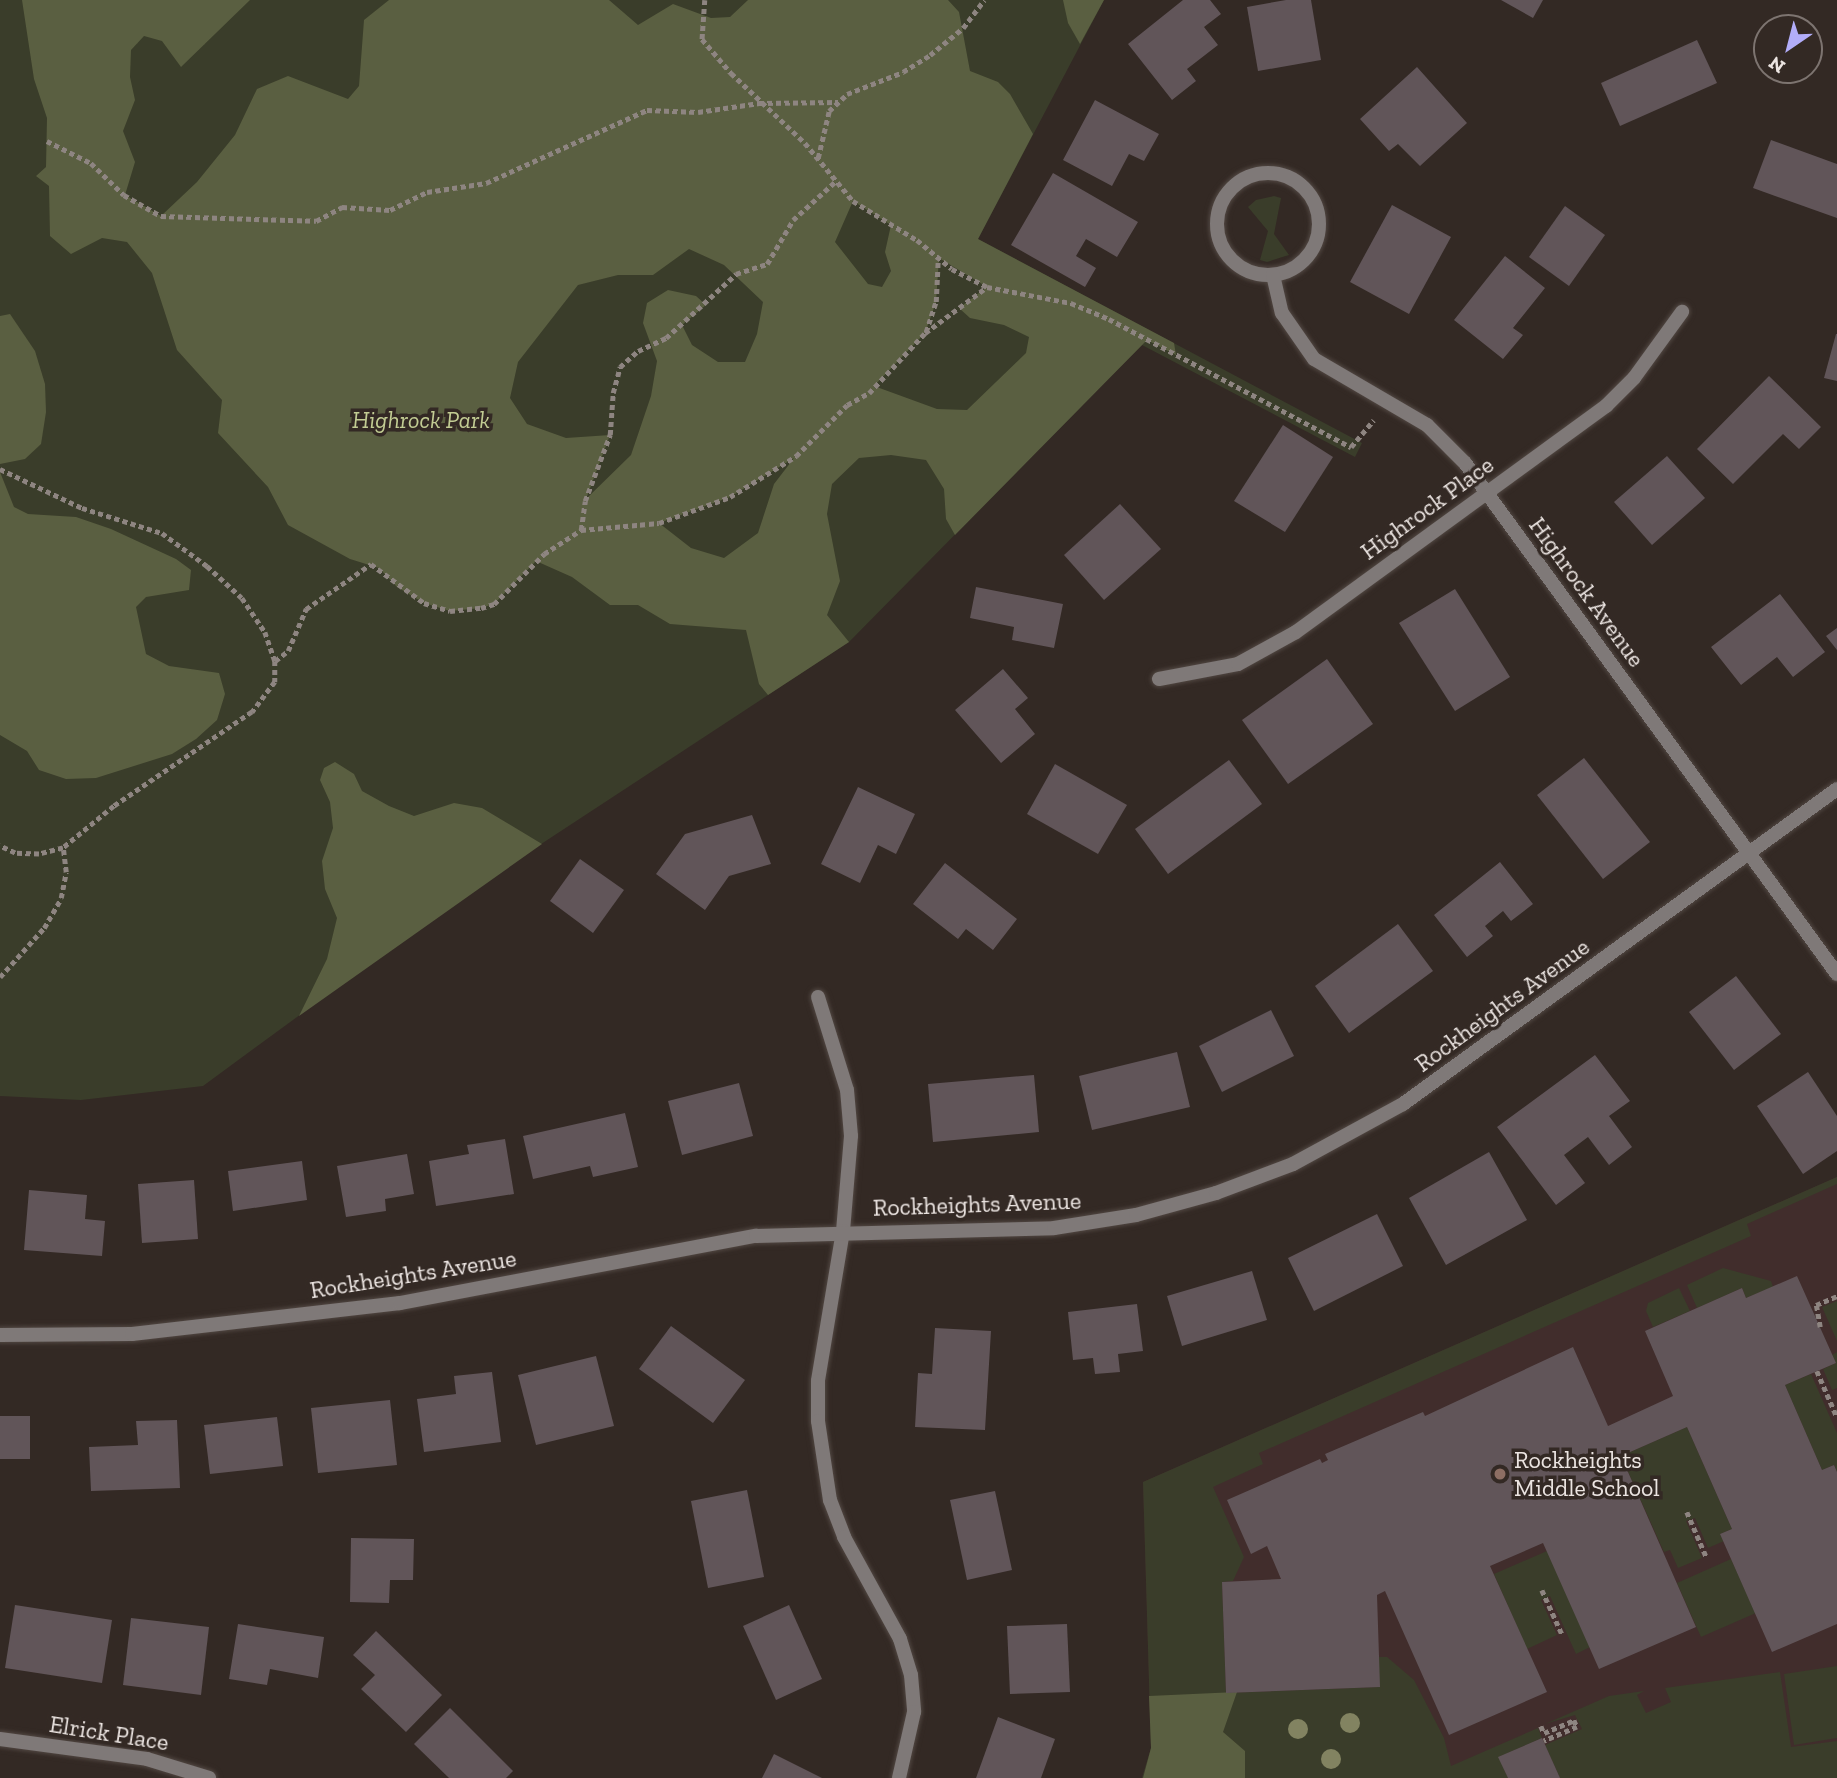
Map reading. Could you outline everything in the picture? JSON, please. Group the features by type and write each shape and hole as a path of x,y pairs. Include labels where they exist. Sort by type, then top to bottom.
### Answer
{"street":[{"path":"1255,174 1289,177 1303,186 1318,215 1319,232 1308,255 1289,271 1273,275 1240,267 1219,241 1217,224 1223,200 1240,181 1255,174"},
{"name":"Highrock Avenue","path":"1273,275 1282,313 1314,359 1388,402 1447,443 1487,493 1837,974"},
{"name":"Highrock Place","path":"1159,679 1206,673 1268,650 1621,393 1682,312"},
{"name":"Rockheights Avenue","path":"0,1335 132,1334 376,1306 713,1241 843,1231 1013,1231 1095,1222 1189,1201 1293,1164 1403,1104 1837,789"},
{"path":"818,997 847,1090 851,1136 843,1231 823,1342 818,1421 830,1500 844,1537 900,1639 911,1675 914,1712 899,1778"},
{"name":"Elrick Place","path":"0,1739 146,1759 209,1778"}],"path":[{"path":"705,0 702,39 759,103 817,159 853,201 938,258 988,287 1071,303 1108,319 1351,447 1388,402"},
{"path":"817,159 820,133 829,111 838,102 930,55 963,28 984,0"},
{"path":"47,141 92,163 124,195 161,216 316,221 342,208 390,210 427,192 486,183 647,110 698,112 759,103 838,102"},
{"path":"581,530 585,501 610,435 613,393 620,367 638,351 666,338 736,274 767,264 793,219 836,181"},
{"path":"925,333 936,302 938,258"},
{"path":"275,661 288,651 306,609 371,564 379,568 397,587 424,603 450,611 481,608 494,604 544,554 581,530 659,523 730,497 796,456 847,405 869,393 925,333 988,287"},
{"path":"0,469 38,491 162,533 242,598 265,632 275,661 275,682 252,712 114,806 63,848 39,854 15,853 0,846"},
{"path":"0,977 44,928 61,898 66,873 63,848"},
{"path":"1820,1327 1816,1305 1837,1296"},
{"path":"1817,1371 1837,1417"},
{"path":"1828,1396 1837,1392"},
{"path":"1687,1512 1706,1556"},
{"path":"1542,1590 1562,1634"},
{"path":"1541,1726 1544,1732 1574,1720 1577,1727 1544,1741"}],"shaded area":[{"name":"Rockheights Middle School","path":"1837,1177 1837,1778 1142,1778 1151,1748 1143,1482"}],"green space":[{"name":"Highrock Park","path":"0,0 1104,0 978,239 1362,443 1355,457 1142,345 849,642 462,896 203,1086 81,1100 0,1096"},
{"path":"22,0 250,0 181,67 162,41 144,36 131,50 130,77 135,100 123,131 135,162 125,195 161,216 197,182 235,135 257,89 288,76 348,99 359,86 364,20 389,0 609,0 638,25 673,4 711,18 730,17 748,0 948,0 959,12 970,71 998,82 1010,94 1033,134 978,239 1174,343 1176,355 1147,340 955,535 946,519 944,489 926,460 891,455 859,458 832,484 827,514 840,581 827,615 849,642 768,695 759,684 746,630 670,624 638,605 610,605 572,577 536,561 494,604 450,611 424,603 397,587 379,568 350,559 288,525 268,487 218,433 222,400 177,350 152,273 127,242 102,238 71,254 50,236 49,186 36,176 46,167 47,118 34,79","holes":["853,201 891,225 885,252 891,271 882,287 868,284 835,242","689,249 724,265 763,302 757,334 745,362 718,362 692,345 682,325 706,305 696,296 668,290 647,303 643,323 657,361 651,396 631,455 586,499 610,435 566,438 527,424 510,398 518,362 578,285 618,275 653,275","939,258 987,287 959,308 970,318 1004,325 1029,337 1026,353 967,410 937,409 874,386 925,333 936,302","794,458 774,484 758,533 724,558 691,548 659,523 730,497"]},
{"path":"1063,0 1104,0 1080,44 1068,23"},
{"path":"1274,196 1281,198 1274,234 1289,255 1267,262 1260,260 1268,231 1248,207 1256,200"},
{"path":"10,314 35,351 45,384 46,412 41,444 25,459 0,464 0,316"},
{"path":"0,472 14,507 28,514 76,517 111,529 176,559 191,570 189,590 146,597 136,607 146,654 169,666 219,673 225,694 217,720 196,739 172,754 96,778 66,779 39,770 27,751 0,735"},
{"path":"335,762 354,774 362,791 414,816 454,803 482,808 542,844 299,1016 327,959 337,918 325,889 322,861 333,828 330,802 320,780 324,768"},
{"path":"1837,1177 1837,1184 1747,1224 1751,1236 1259,1453 1263,1464 1213,1487 1244,1557 1233,1581 1222,1582 1226,1693 1379,1687 1379,1657 1387,1657 1414,1680 1444,1738 1451,1766 1538,1728 1542,1738 1499,1757 1508,1778 1142,1778 1151,1748 1143,1482"},
{"path":"1723,1268 1771,1281 1773,1287 1746,1298 1742,1288 1697,1308 1687,1285"},
{"path":"1679,1288 1690,1311 1653,1327 1646,1311 1648,1303"},
{"path":"1837,1301 1837,1341 1822,1307"},
{"path":"1837,1352 1837,1388 1832,1390 1823,1369 1836,1363 1832,1355"},
{"path":"1811,1374 1837,1433 1837,1472 1834,1465 1822,1470 1785,1385"},
{"path":"1687,1427 1732,1529 1720,1534 1724,1541 1708,1548 1695,1518 1686,1521 1702,1558 1678,1568 1670,1550 1664,1552 1621,1456"},
{"path":"1547,1551 1590,1647 1576,1654 1550,1596 1541,1600 1557,1635 1527,1649 1494,1574"},
{"path":"1731,1559 1756,1613 1701,1637 1677,1583"},
{"path":"1837,1666 1837,1738 1794,1745 1784,1674"},
{"path":"1780,1672 1791,1747 1837,1741 1837,1778 1560,1778 1545,1745 1582,1729 1575,1715 1545,1724 1609,1696 1644,1691 1637,1695 1646,1713 1671,1702 1665,1688"},
{"path":"1237,1692 1223,1732 1245,1751 1245,1778 1143,1778 1151,1748 1149,1696"}],"building":[{"path":"1183,0 1210,0 1221,14 1204,27 1218,45 1187,69 1196,81 1172,100 1128,44"},
{"path":"1286,0 1311,0 1321,60 1258,71 1247,7"},
{"path":"1501,0 1543,0 1533,18"},
{"path":"1697,40 1717,83 1620,126 1601,83"},
{"path":"1417,67 1467,123 1420,166 1398,144 1389,151 1360,119"},
{"path":"1095,100 1159,134 1144,161 1129,154 1112,186 1063,160"},
{"path":"1771,140 1837,164 1837,218 1753,188"},
{"path":"1053,173 1138,222 1117,257 1086,239 1076,256 1096,268 1085,287 1011,245"},
{"path":"1392,205 1451,237 1409,314 1350,282"},
{"path":"1565,206 1605,235 1569,286 1529,257"},
{"path":"1505,256 1545,288 1513,328 1523,335 1503,359 1454,320"},
{"path":"1837,334 1837,381 1824,378"},
{"path":"1769,376 1821,427 1799,449 1783,434 1733,484 1697,449"},
{"path":"1283,425 1333,457 1285,532 1234,501"},
{"path":"1667,456 1705,498 1652,545 1614,502"},
{"path":"1120,504 1161,549 1104,600 1064,555"},
{"path":"976,587 1063,604 1054,648 1012,640 1014,627 970,618"},
{"path":"1455,589 1510,677 1455,711 1399,623"},
{"path":"1780,594 1825,652 1793,677 1777,657 1741,685 1711,647"},
{"path":"1837,628 1837,650 1826,636"},
{"path":"1327,659 1373,724 1288,784 1242,720"},
{"path":"1003,669 1028,698 1015,709 1035,734 1001,763 955,710"},
{"path":"1584,758 1650,842 1603,879 1537,795"},
{"path":"1229,760 1262,804 1168,874 1135,829"},
{"path":"1055,764 1127,805 1098,854 1027,814"},
{"path":"858,787 915,814 896,854 878,845 860,883 821,864"},
{"path":"752,815 771,864 729,876 705,910 656,874 685,834"},
{"path":"580,859 624,890 593,933 550,901"},
{"path":"1500,862 1533,904 1511,921 1503,911 1485,926 1493,936 1467,957 1434,915"},
{"path":"945,863 1017,919 993,950 966,929 958,939 913,904"},
{"path":"1398,924 1433,971 1349,1033 1315,986"},
{"path":"1736,976 1781,1034 1734,1070 1689,1012"},
{"path":"1271,1010 1294,1056 1222,1092 1199,1046"},
{"path":"1177,1052 1190,1107 1092,1130 1079,1076"},
{"path":"1595,1055 1630,1101 1609,1116 1632,1147 1609,1165 1588,1137 1564,1155 1585,1183 1556,1205 1497,1127"},
{"path":"1808,1072 1837,1116 1837,1151 1803,1174 1757,1106"},
{"path":"1034,1075 1039,1132 933,1142 928,1084"},
{"path":"739,1083 753,1136 682,1155 668,1101"},
{"path":"625,1113 638,1167 593,1177 590,1166 533,1179 523,1136"},
{"path":"505,1139 514,1194 436,1206 429,1161 469,1154 467,1145"},
{"path":"1489,1152 1527,1220 1446,1265 1409,1198"},
{"path":"407,1154 414,1194 385,1199 386,1211 346,1217 337,1166"},
{"path":"302,1161 307,1200 233,1211 228,1171"},
{"path":"194,1180 198,1239 142,1243 138,1184"},
{"path":"29,1190 87,1195 85,1219 105,1221 102,1256 24,1250"},
{"path":"1377,1214 1403,1266 1314,1311 1288,1258"},
{"path":"1252,1271 1267,1320 1182,1346 1167,1296"},
{"name":"Rockheights Middle School","path":"1797,1276 1836,1363 1785,1385 1822,1470 1834,1465 1837,1472 1837,1624 1772,1652 1720,1534 1732,1529 1687,1427 1621,1456 1696,1627 1599,1669 1543,1543 1490,1566 1547,1692 1449,1735 1385,1591 1377,1595 1380,1687 1226,1693 1222,1582 1281,1579 1267,1546 1251,1554 1227,1500 1320,1459 1322,1463 1328,1460 1325,1454 1423,1412 1425,1416 1573,1347 1608,1426 1673,1396 1645,1331 1742,1288 1746,1298"},
{"path":"1137,1304 1143,1351 1118,1354 1120,1372 1095,1374 1093,1358 1073,1360 1068,1312"},
{"path":"671,1326 745,1380 713,1423 639,1369"},
{"path":"935,1328 991,1331 985,1430 915,1427 918,1373 932,1374"},
{"path":"596,1356 614,1426 536,1445 518,1375"},
{"path":"492,1372 501,1442 424,1452 417,1399 456,1394 454,1376"},
{"path":"390,1400 397,1465 318,1473 311,1408"},
{"path":"0,1416 30,1416 30,1459 0,1459"},
{"path":"277,1417 283,1466 210,1474 204,1425"},
{"path":"177,1420 180,1488 91,1491 89,1447 138,1445 136,1421"},
{"path":"747,1490 764,1577 708,1588 691,1501"},
{"path":"995,1491 1012,1570 967,1580 950,1500"},
{"path":"351,1538 414,1539 413,1580 390,1580 389,1603 350,1602"},
{"path":"15,1605 112,1620 102,1683 5,1668"},
{"path":"789,1605 822,1679 776,1700 743,1626"},
{"path":"131,1618 209,1627 201,1695 123,1685"},
{"path":"238,1624 324,1637 318,1678 270,1669 267,1685 229,1679"},
{"path":"1067,1624 1070,1692 1010,1694 1007,1626"},
{"path":"376,1631 442,1695 406,1732 361,1689 375,1675 353,1655"},
{"path":"450,1708 513,1771 506,1778 449,1778 414,1744"},
{"path":"998,1717 1055,1739 1041,1778 976,1778"},
{"path":"1542,1738 1560,1778 1508,1778 1498,1757"},
{"path":"774,1754 822,1778 762,1778"}],"place":[{"name":"Rockheights Middle School","path":"1500,1474"}]}
